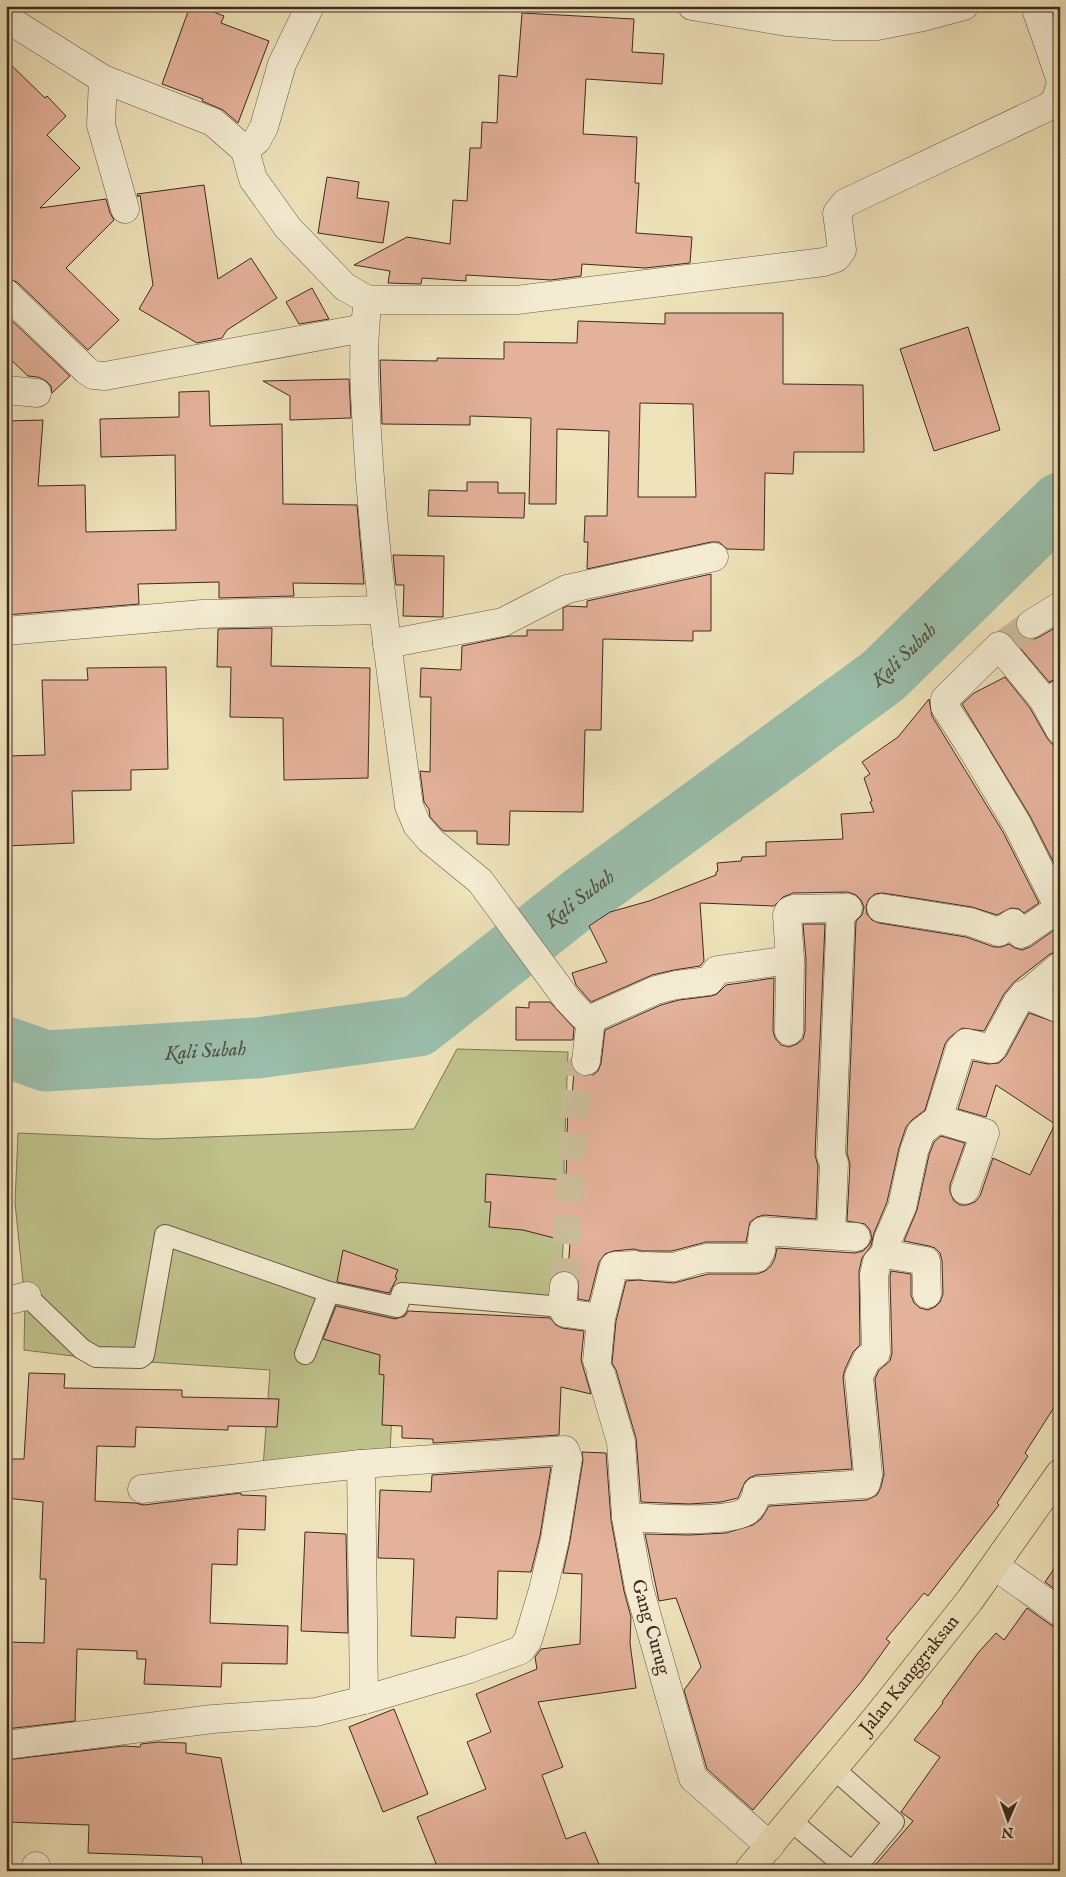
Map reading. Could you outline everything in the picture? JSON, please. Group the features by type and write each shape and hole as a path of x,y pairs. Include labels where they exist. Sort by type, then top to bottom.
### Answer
{"highway":[{"name":"Jalan Kanggraksan","path":"748,1871 834,1769 970,1600 1060,1473"}],"street":[{"path":"245,150 257,140 260,134 282,64 310,6"},
{"path":"692,6 789,14 835,26 877,26 923,17 964,6"},
{"path":"1035,6 1060,78"},
{"path":"6,18 103,78 212,122 245,150 253,179 288,228 346,286 368,300 517,300 824,262 836,258 842,250 837,213 844,203 1050,106 1056,99 1060,86"},
{"path":"103,78 101,125 125,209"},
{"path":"6,293 86,370 94,375 105,376 364,328"},
{"path":"368,300 364,328 363,361 370,481 382,610 409,806 417,825 430,840 480,881 567,999 583,1016 591,1019 656,990 676,985 709,982 717,970 790,960"},
{"path":"6,390 36,393"},
{"path":"387,644 502,622 567,589 714,557"},
{"path":"1031,624 1060,606"},
{"path":"6,631 202,614 382,610"},
{"path":"881,908 970,922 999,932 1013,923 1021,934 1059,909 1017,824 969,744 944,707 945,699 954,688 1002,644 1051,694 1060,730"},
{"path":"626,1518 732,1517 748,1510 755,1501 758,1491 866,1484 868,1475 859,1376 867,1359 876,1353 874,1275 877,1262 831,1156 845,908 794,909 787,915 790,960 789,1031"},
{"path":"868,1241 902,1207 914,1151 921,1132 938,1119 960,1049 966,1043 992,1049 1018,1001 1024,994 1060,966"},
{"path":"1024,994 1060,1009"},
{"path":"586,1061 591,1019"},
{"path":"938,1119 985,1133 965,1190"},
{"name":"Gang Curug","path":"770,1846 694,1778 639,1588 626,1518 621,1442 599,1367 601,1318 614,1266 674,1267 706,1258 756,1258 761,1251 763,1231 868,1241"},
{"path":"868,1241 926,1261 927,1294"},
{"path":"563,1296 565,1313 601,1318"},
{"path":"6,1745 213,1719 316,1712 469,1670 521,1650 525,1646 543,1590 555,1539 568,1458 565,1450 361,1464 142,1489"},
{"path":"361,1464 364,1700"},
{"path":"995,1566 1060,1612"}],"lane":[{"path":"17,1298 82,1349 96,1357 140,1358 144,1355 165,1235 328,1292 397,1307 402,1293 563,1296"},
{"path":"305,1354 328,1292"},
{"path":"791,1820 852,1871 894,1822 834,1769"}],"green space":[{"path":"457,1049 568,1052 564,1164 565,1213 560,1300 399,1288 390,1451 263,1468 270,1370 89,1358 24,1350 25,1301 15,1203 18,1133 155,1139 414,1129"}],"building":[{"path":"190,6 198,6 224,16 221,23 269,41 238,123 223,110 202,101 203,99 162,84"},
{"path":"522,13 634,19 632,52 664,54 662,84 586,79 583,134 637,137 635,183 639,183 636,233 692,237 690,263 645,268 582,264 581,276 551,280 466,275 466,281 422,278 421,284 388,283 390,271 354,265 407,237 450,244 453,200 467,201 470,148 481,148 482,122 497,123 499,75 517,77"},
{"path":"6,60 45,98 47,96 66,116 47,135 80,168 40,208 106,199 114,220 66,268 119,320 88,350 17,282 6,278"},
{"path":"327,177 359,182 357,198 389,202 383,243 318,233"},
{"path":"204,185 218,279 251,258 277,298 227,330 222,338 197,343 139,309 153,285 140,195 138,197 137,194"},
{"path":"312,288 329,319 299,324 286,302"},
{"path":"665,313 783,313 783,384 863,385 864,452 794,452 793,474 765,473 764,550 727,549 719,542 711,542 587,569 588,542 584,542 585,516 607,516 609,431 557,429 556,504 529,504 531,418 470,416 470,425 382,424 380,360 437,361 437,358 504,359 504,342 577,343 578,321 665,324","holes":["640,403 693,404 696,497 638,497"]},
{"path":"6,315 70,376 52,393 51,386 46,381 38,377 28,376 6,355"},
{"path":"968,327 1000,430 934,451 900,349"},
{"path":"349,379 351,418 290,420 290,396 263,381"},
{"path":"209,391 210,426 282,424 283,504 357,505 364,584 293,583 294,596 219,598 219,582 138,584 139,604 6,615 6,421 43,420 38,486 85,485 86,532 176,530 175,455 101,457 100,419 179,417 179,392"},
{"path":"467,482 498,482 498,493 525,493 524,518 428,516 429,490 467,491"},
{"path":"393,555 444,556 443,617 403,616 404,585 396,585"},
{"path":"711,574 711,631 693,631 693,641 603,639 601,730 585,730 583,812 510,811 509,845 477,844 477,831 444,831 430,817 429,809 424,802 420,771 430,772 431,697 420,697 421,668 461,670 462,646 510,636 527,636 527,630 563,630 563,608 567,606 587,607 587,601"},
{"path":"1060,625 1060,677 1049,682 1009,635 1017,630 1023,637 1032,640"},
{"path":"272,628 271,666 370,668 368,778 284,780 283,718 230,717 231,667 217,667 218,629"},
{"path":"166,667 168,769 131,770 131,790 72,791 74,843 6,846 6,756 45,755 42,680 88,680 87,668"},
{"path":"1005,677 1030,708 1047,738 1052,744 1060,746 1060,875 1030,816 962,704 974,693"},
{"path":"929,699 932,716 1003,832 1039,903 1024,913 1019,909 1011,908 997,915 972,907 883,893 875,894 869,899 866,906 867,914 872,920 879,923 966,937 994,947 1009,944 1022,950 1030,947 1060,926 1060,951 1050,954 1014,982 1004,994 984,1031 962,1028 949,1038 945,1044 925,1110 906,1127 899,1148 887,1202 874,1233 871,1246 862,1258 859,1271 860,1345 853,1352 843,1377 852,1469 756,1475 745,1482 738,1498 721,1502 689,1504 641,1502 636,1438 616,1370 612,1363 616,1321 626,1281 674,1283 708,1274 757,1274 771,1266 777,1248 855,1253 863,1251 869,1245 872,1238 870,1230 865,1224 847,1221 850,1164 847,1153 856,921 862,915 864,907 856,895 848,892 793,893 783,897 774,906 700,903 704,961 700,966 652,975 591,1002 576,985 572,973 607,962 589,926 610,912 649,901 716,875 718,871 717,863 741,861 742,857 766,856 766,842 843,839 841,814 874,812 864,778 870,774 862,762 898,737"},
{"path":"803,924 825,924 815,1155 818,1166 816,1219 764,1215 750,1222 746,1242 706,1242 672,1251 642,1251 634,1249 613,1251 605,1254 599,1262 589,1301 578,1299 578,1280 568,1271 570,1242 523,1230 489,1227 491,1202 485,1202 486,1174 566,1180 568,1096 572,1097 574,1070 577,1074 584,1076 593,1075 598,1071 601,1063 605,1030 661,1005 679,1000 711,996 717,994 726,985 774,978 773,1031 775,1038 781,1045 789,1047 797,1044 803,1039 805,1031 806,960"},
{"path":"529,1002 550,1002 574,1028 573,1040 516,1040 516,1007 529,1008"},
{"path":"1029,1013 1060,1024 1060,1398 1025,1453 1028,1456 997,1503 999,1505 928,1596 924,1593 886,1639 890,1642 861,1682 753,1810 707,1769 684,1690 701,1667 676,1598 659,1601 645,1534 689,1535 726,1533 753,1525 761,1519 769,1506 867,1500 877,1495 884,1474 875,1379 879,1370 890,1361 892,1353 891,1271 911,1274 911,1295 914,1303 920,1308 928,1310 935,1307 940,1302 943,1294 940,1253 935,1248 929,1246 904,1241 917,1210 929,1155 934,1142 941,1136 965,1143 950,1185 950,1192 954,1201 960,1205 967,1205 975,1202 980,1196 993,1158 1030,1175 1055,1124 996,1085 986,1117 958,1109 973,1061 988,1064 999,1063 1006,1056"},
{"path":"343,1250 398,1270 395,1277 397,1278 389,1293 337,1282"},
{"path":"336,1306 395,1319 405,1316 408,1311 550,1318 556,1325 562,1328 584,1331 581,1360 591,1394 561,1387 559,1435 433,1443 433,1439 402,1438 402,1426 382,1425 384,1375 379,1374 380,1355 323,1339"},
{"path":"29,1373 65,1374 64,1388 182,1390 182,1397 279,1399 277,1427 228,1426 228,1430 136,1427 135,1447 97,1446 95,1501 144,1505 241,1493 241,1495 266,1496 265,1530 238,1529 237,1565 212,1564 210,1623 288,1626 287,1664 222,1663 221,1687 144,1684 146,1659 137,1659 137,1651 77,1649 75,1721 6,1729 6,1642 44,1643 46,1579 40,1579 43,1502 6,1498 6,1459 24,1459"},
{"path":"582,1452 606,1453 611,1520 624,1591 631,1617 630,1643 636,1688 538,1702 563,1767 542,1775 566,1839 585,1832 602,1871 439,1871 417,1817 486,1789 467,1742 491,1732 476,1694 537,1669 535,1657 541,1649 580,1644 582,1574 563,1573 583,1460"},
{"path":"551,1467 540,1536 531,1572 498,1571 497,1619 456,1617 455,1638 411,1636 414,1559 378,1558 380,1490 431,1492 432,1475"},
{"path":"305,1532 346,1534 348,1633 301,1631"},
{"path":"1060,1560 1060,1593 1045,1582"},
{"path":"1027,1608 1051,1625 1060,1627 1060,1871 870,1871 913,1821 901,1812 940,1757 914,1740 978,1653 996,1633 1004,1640"},
{"path":"394,1709 428,1794 383,1812 349,1727"},
{"path":"158,1742 186,1743 186,1753 221,1758 243,1871 203,1871 202,1857 88,1853 89,1825 6,1822 6,1760 123,1746 140,1747 141,1744"}],"waterway":[{"name":"Kali Subah","path":"6,1047 46,1061 257,1048 418,1026 584,895 883,676 1060,503"}],"tunnel":[{"path":"1006,642 1031,624"},
{"path":"564,1286 577,1072 586,1061"}]}
